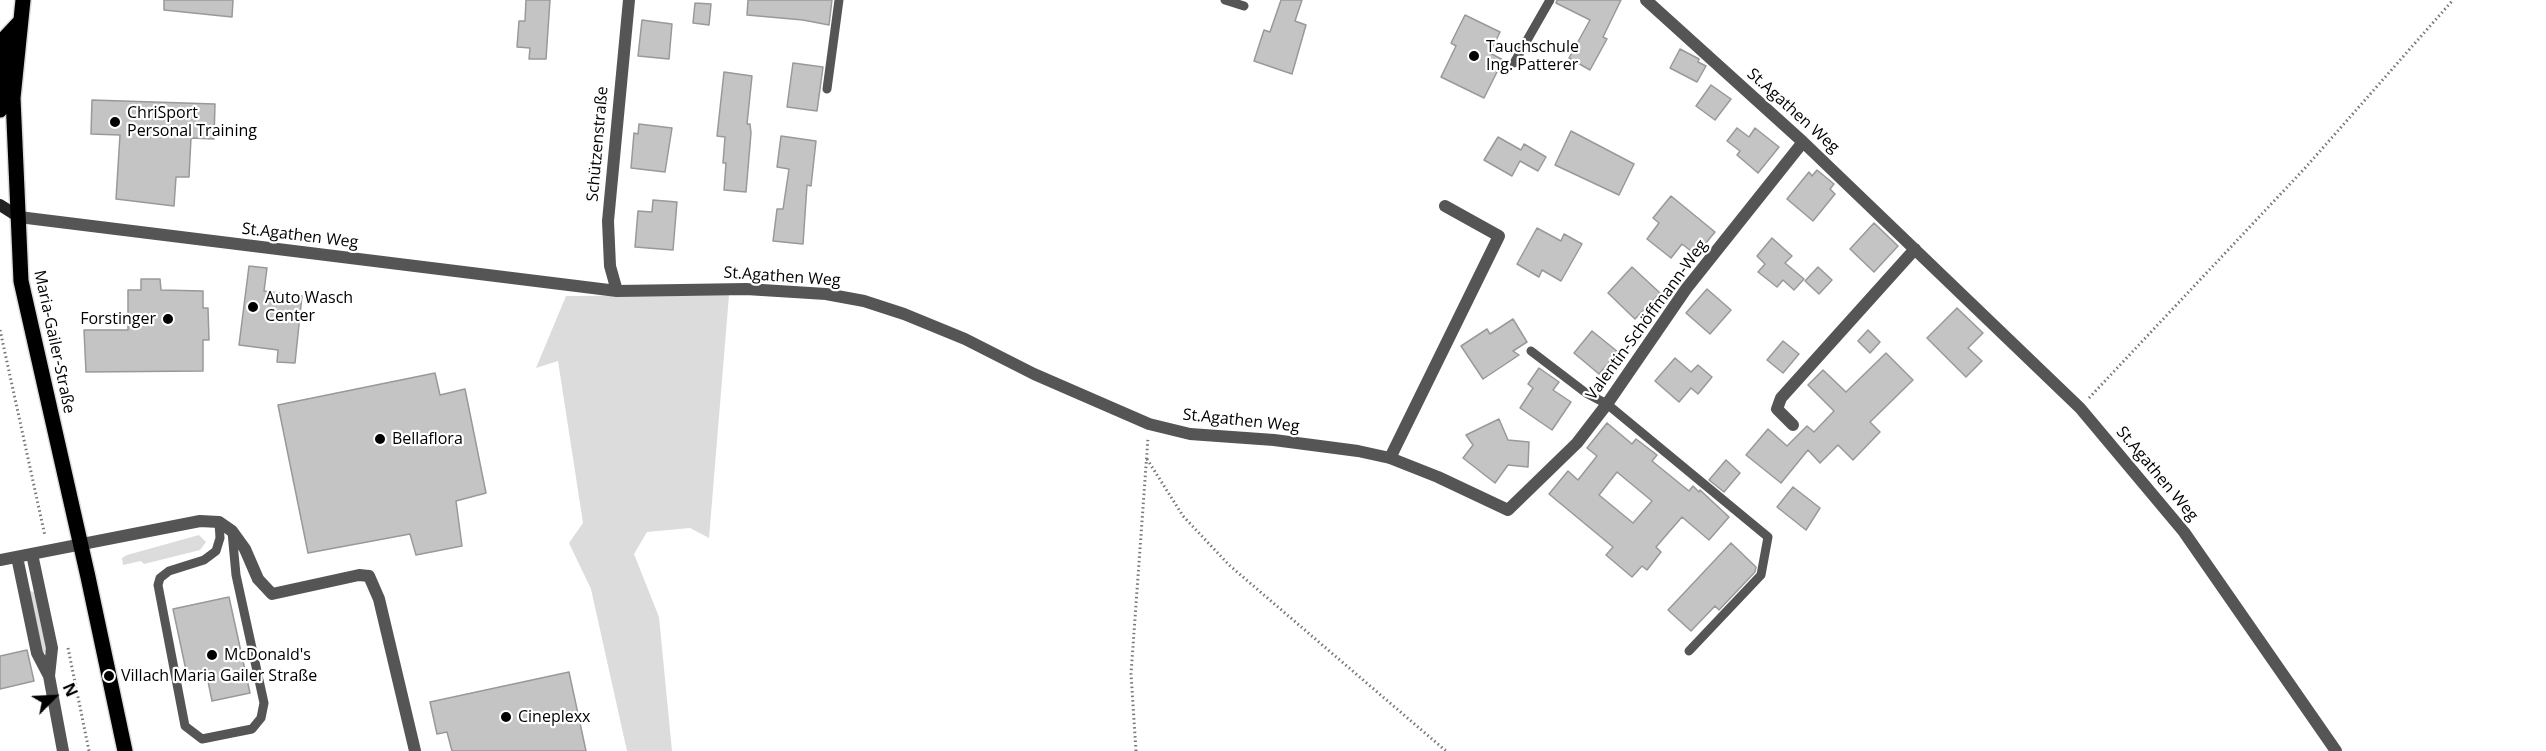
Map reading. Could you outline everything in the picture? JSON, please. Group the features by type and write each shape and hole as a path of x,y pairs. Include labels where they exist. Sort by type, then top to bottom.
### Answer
{"main road":[{"name":"Maria-Gailer-Straße","path":"23,0 13,98 21,281 125,751"},
{"path":"0,110 5,38 20,22"}],"street":[{"name":"Schützenstraße","path":"617,291 610,266 608,221 629,0"},
{"name":"St.Agathen Weg","path":"1646,0 1803,142 2080,408 2184,532 2336,751"},
{"name":"Valentin-Schöffmann-Weg","path":"1508,510 1577,443 1607,404 1686,289 1803,142"},
{"path":"0,205 19,217"},
{"path":"1390,458 1499,236 1445,206"},
{"name":"St.Agathen Weg","path":"19,217 617,291 746,289 826,294 864,301 904,314 965,339 1034,374 1149,424 1190,434 1274,440 1358,451 1390,458 1438,477 1508,510"},
{"path":"1793,425 1777,408 1781,398 1916,249"},
{"path":"0,560 200,521 219,522 232,531 246,549 258,579 272,594 359,574 369,576 380,599 415,751"},
{"path":"32,554 52,648 49,676 63,751"},
{"path":"16,557 37,653 49,676"}],"lane":[{"path":"827,89 839,0"},
{"path":"1225,0 1244,6"},
{"path":"1514,63 1550,0"},
{"path":"1531,351 1586,393 1607,404 1768,537 1761,575 1689,651"},
{"path":"219,522 220,538 216,551 204,560 169,571 160,578 158,585 185,726 202,739 252,729 261,718 264,703 236,575 232,531"}],"path":[{"path":"2080,408 2306,167 2452,0"},
{"path":"0,330 42,521"},
{"path":"1136,751 1131,674 1149,424"},
{"path":"1147,459 1183,516 1229,565 1446,751"},
{"path":"66,640 89,751"}],"shaded area":[{"path":"729,295 709,538 690,528 647,532 634,554 659,617 672,751 627,751 591,589 569,543 583,523 558,361 536,368 566,296"},
{"path":"199,535 206,542 200,550 144,564 141,561 123,565 122,558 127,555"},
{"path":"30,591 34,592 47,650 45,653 42,651"}],"building":[{"path":"164,0 233,0 232,17 164,10"},
{"path":"526,0 550,0 546,59 529,59 530,48 517,47 519,21 525,21"},
{"path":"748,0 832,0 829,25 803,20 747,15"},
{"path":"1281,0 1302,0 1295,21 1306,25 1292,74 1254,61 1264,30 1270,32"},
{"path":"1557,0 1621,0 1603,37 1607,39 1590,70 1569,58 1590,20 1556,3"},
{"path":"695,3 711,4 709,25 693,23"},
{"name":"Tauchschule Ing. Patterer","path":"1465,15 1500,32 1490,53 1503,60 1484,98 1441,77 1456,46 1451,43"},
{"path":"642,20 672,24 669,59 638,56"},
{"path":"1680,49 1699,59 1698,62 1706,66 1697,82 1670,68"},
{"path":"793,63 823,67 817,111 787,107"},
{"path":"724,72 752,76 747,124 750,124 751,133 746,192 724,190 725,137 717,136"},
{"path":"1711,85 1731,99 1715,120 1696,106"},
{"path":"92,100 215,104 214,139 191,138 189,177 176,177 174,206 116,199 120,135 91,134"},
{"path":"639,124 672,128 665,172 631,168 634,133 638,134"},
{"path":"1737,128 1749,137 1755,128 1779,147 1758,173 1737,155 1740,151 1727,141"},
{"path":"1571,131 1634,164 1619,195 1555,165"},
{"path":"781,136 816,141 811,186 807,185 803,244 773,241 777,209 783,209 789,169 777,167"},
{"path":"1498,137 1521,150 1524,144 1546,157 1538,171 1520,161 1512,176 1484,160"},
{"path":"1817,170 1834,184 1830,189 1835,194 1813,221 1787,199 1809,172 1812,176"},
{"path":"1671,196 1715,232 1696,255 1682,244 1671,258 1647,239 1659,223 1653,218"},
{"path":"653,200 677,202 673,250 635,247 638,211 652,212"},
{"path":"1874,223 1898,246 1874,272 1850,249"},
{"path":"1537,228 1561,241 1564,234 1582,244 1561,281 1542,270 1539,277 1517,264"},
{"path":"1772,238 1792,256 1785,263 1804,279 1794,290 1783,280 1777,287 1758,272 1765,264 1757,256"},
{"path":"249,266 267,268 264,291 302,296 295,363 277,362 278,350 239,345"},
{"path":"1632,267 1660,293 1635,319 1608,293"},
{"path":"1818,267 1832,280 1819,294 1805,281"},
{"name":"Forstinger","path":"141,279 160,279 161,290 203,291 203,308 208,308 209,340 203,340 203,371 86,372 84,330 128,330 128,290 141,290"},
{"path":"1707,289 1731,310 1710,334 1686,313"},
{"path":"1957,308 1983,333 1968,348 1982,361 1966,377 1927,338"},
{"path":"1513,319 1527,342 1513,351 1519,355 1483,379 1461,346 1487,329 1490,334"},
{"path":"1868,330 1880,342 1870,353 1858,341"},
{"path":"1592,331 1618,352 1599,374 1574,353"},
{"path":"1783,341 1799,354 1783,373 1767,360"},
{"path":"1886,353 1913,380 1870,422 1880,432 1853,460 1838,445 1820,463 1808,450 1781,483 1746,455 1768,429 1787,446 1807,426 1814,432 1834,411 1808,385 1823,370 1846,392"},
{"path":"1675,358 1691,372 1698,365 1712,377 1698,394 1691,388 1679,402 1655,381"},
{"path":"1539,368 1559,382 1553,390 1571,402 1552,430 1520,408 1533,388 1528,384"},
{"name":"Bellaflora","path":"435,373 440,395 465,389 486,493 456,501 462,546 416,555 410,534 308,553 278,405"},
{"path":"1499,419 1508,440 1529,442 1528,467 1508,465 1495,483 1463,458 1473,445 1466,435"},
{"path":"1607,423 1632,444 1636,439 1657,455 1652,461 1689,491 1693,486 1699,492 1700,490 1729,517 1709,540 1682,517 1656,547 1661,552 1647,570 1642,566 1632,577 1606,555 1613,547 1549,494 1568,471 1578,480 1597,456 1587,448","holes":["1617,472 1652,501 1633,523 1599,495"]},
{"path":"1726,460 1740,473 1724,492 1709,480"},
{"path":"1793,487 1820,508 1806,530 1777,507"},
{"path":"1731,543 1756,567 1755,572 1719,610 1715,606 1691,631 1668,610"},
{"name":"McDonald's","path":"229,597 250,693 212,701 206,671 187,675 173,609"},
{"path":"27,650 34,681 0,689 0,656"},
{"name":"Cineplexx","path":"569,672 586,751 452,751 447,732 437,734 430,702"}],"place":[{"name":"Tauchschule Ing. Patterer","path":"1474,56"},
{"name":"ChriSport Personal Training","path":"115,122"},
{"name":"Auto Wasch Center","path":"253,307"},
{"name":"Forstinger","path":"168,319"},
{"name":"Bellaflora","path":"380,439"},
{"name":"McDonald's","path":"212,655"},
{"name":"Villach Maria Gailer Straße","path":"109,676"},
{"name":"Cineplexx","path":"506,717"}]}
